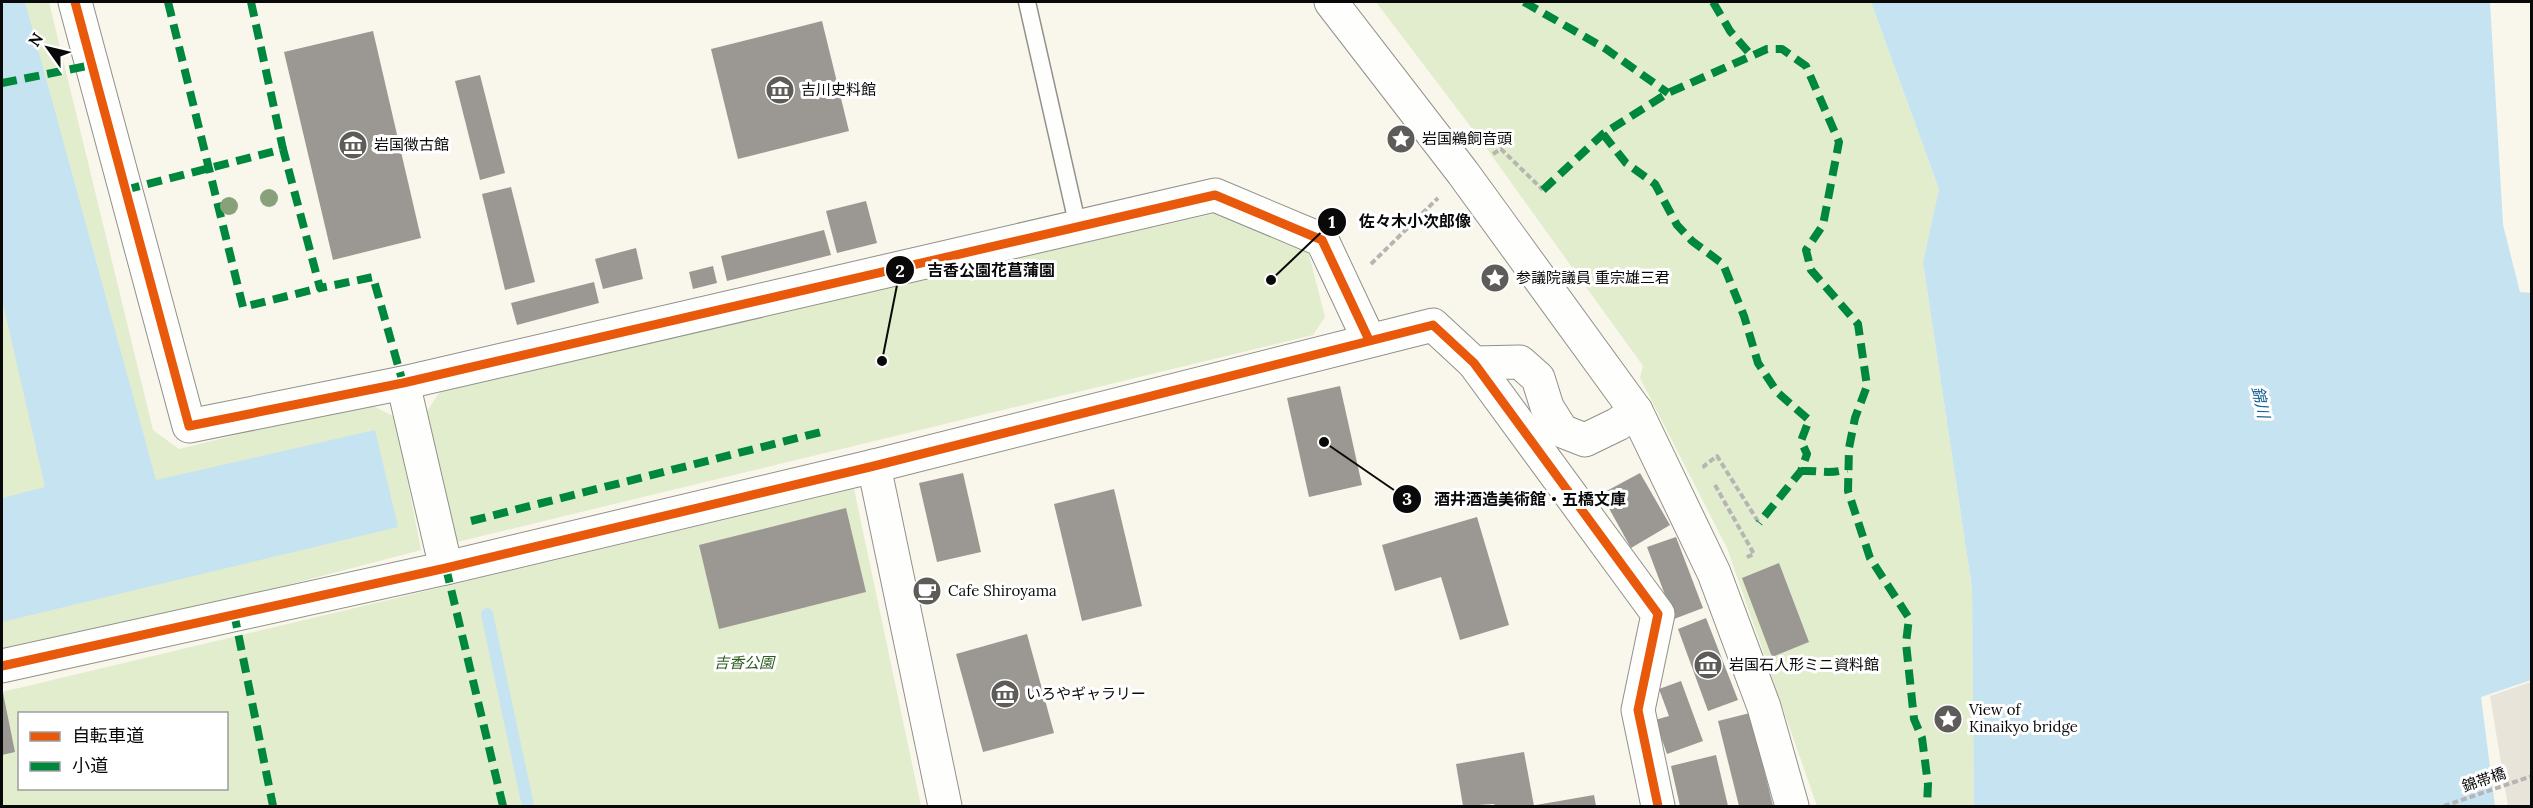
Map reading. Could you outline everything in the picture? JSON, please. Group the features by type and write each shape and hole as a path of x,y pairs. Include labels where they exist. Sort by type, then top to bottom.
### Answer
{"street":[{"path":"75,2 189,426 403,383 1215,195 1322,240 1369,340"},
{"path":"1331,2 1463,173 1636,411 1714,573 1764,706 1792,807"},
{"path":"2,666 446,568 874,466 1433,325 1474,363 1658,614 1638,710 1658,807"},
{"path":"1474,363 1520,362 1538,378 1547,407 1562,431 1585,440 1618,424 1636,411"},
{"path":"403,383 446,568"},
{"path":"874,466 945,807"}],"lane":[{"path":"1027,2 1078,227"}],"path":[{"path":"1340,279 1372,263 1463,173"},
{"path":"1714,573 1754,554 1704,466 1717,456 1759,523"}],"green space":[{"path":"2,2 49,2 153,430 179,449 367,403 395,417 421,550 2,660"},
{"path":"1376,2 1871,2 1939,189 1923,262 1972,588 1974,806 1817,806 1727,548 1640,378 1643,366 1474,131"},
{"path":"1222,212 1307,247 1325,317 1313,335 457,542 426,413 443,387"},
{"name":"吉香公園","path":"854,489 921,806 2,806 2,692"}],"shaded area":[{"path":"2531,682 2531,806 2508,806 2490,696"}],"water":[{"path":"2,2 25,2 156,480 375,430 398,527 2,622 2,498 45,487 2,299"},
{"name":"錦川","path":"1871,2 2490,2 2503,225 2520,292 2532,293 2531,680 2481,697 2495,806 1974,806 1972,588 1923,262 1939,189"}],"building":[{"name":"吉川史料館","path":"822,21 849,131 738,159 711,49"},
{"name":"岩国徴古館","path":"373,31 421,238 333,260 284,52"},
{"path":"480,75 505,173 480,180 455,81"},
{"path":"511,187 535,282 505,290 482,194"},
{"path":"866,201 877,243 837,253 826,211"},
{"path":"824,230 831,255 727,281 721,256"},
{"path":"636,248 643,279 603,289 595,259"},
{"path":"713,266 717,283 693,289 689,272"},
{"path":"594,282 599,303 517,325 511,303"},
{"path":"1340,386 1362,485 1309,497 1287,398"},
{"path":"963,473 981,552 937,562 919,483"},
{"path":"1640,473 1670,525 1631,548 1601,494"},
{"path":"1114,489 1142,606 1082,621 1054,504"},
{"path":"846,508 866,592 719,629 699,545"},
{"path":"1477,517 1509,625 1460,640 1441,577 1395,591 1382,545"},
{"path":"1676,537 1703,608 1674,619 1647,547"},
{"path":"1779,563 1809,642 1772,657 1742,578"},
{"name":"岩国石人形ミニ資料館","path":"1706,618 1738,700 1708,711 1678,629"},
{"name":"いろやギャラリー","path":"1027,634 1054,733 983,752 956,654"},
{"path":"1681,681 1703,741 1667,754 1655,720 1669,716 1659,689"},
{"path":"2,694 15,752 2,755"},
{"path":"1750,713 1773,806 1739,806 1718,721"},
{"path":"1524,752 1534,806 1495,806 1494,804 1463,806 1456,764"},
{"path":"1716,755 1728,806 1680,806 1671,766"},
{"path":"1594,795 1596,806 1536,806 1536,805"}],"waterway":[{"path":"487,614 528,806"}],"marked path":[{"path":"168,2 243,307 320,288"},
{"path":"251,2 283,149"},
{"path":"1524,2 1606,49 1668,93"},
{"path":"1713,2 1730,31 1751,55"},
{"path":"1543,190 1603,134 1668,93 1767,49 1782,49 1806,66 1839,142 1823,225 1806,250 1811,270 1858,324 1867,386 1855,418 1849,448 1848,491 1870,558 1909,618 1906,643 1914,719 1922,738 1928,784 1927,806"},
{"path":"2,83 92,65"},
{"path":"1603,134 1626,163 1655,184 1677,225 1692,241 1723,264 1744,316 1758,363 1777,392 1809,420 1801,441 1807,454 1801,471 1759,523"},
{"path":"125,190 283,149 320,288 373,277 403,383"},
{"path":"471,521 825,431"},
{"path":"1801,471 1830,472 1847,469"},
{"path":"446,568 503,806"},
{"path":"234,613 273,806"}],"cycle path":[{"path":"75,2 189,426 403,383 1215,195 1322,240 1369,340"},
{"path":"2,666 446,568 874,466 1433,325 1474,363 1658,614 1638,710 1658,806"}],"place":[{"name":"吉川史料館","path":"780,90"},
{"name":"岩国鵜飼音頭","path":"1401,139"},
{"name":"岩国徴古館","path":"353,145"},
{"name":"参議院議員 重宗雄三君","path":"1495,278"},
{"name":"佐々木小次郎像","path":"1271,280"},
{"name":"吉香公園花菖蒲園","path":"882,361"},
{"name":"酒井酒造美術館・五橋文庫","path":"1324,442"},
{"name":"Cafe Shiroyama","path":"927,591"},
{"name":"岩国石人形ミニ資料館","path":"1708,665"},
{"name":"いろやギャラリー","path":"1005,694"},
{"name":"View of Kinaikyo bridge","path":"1948,719"}]}
